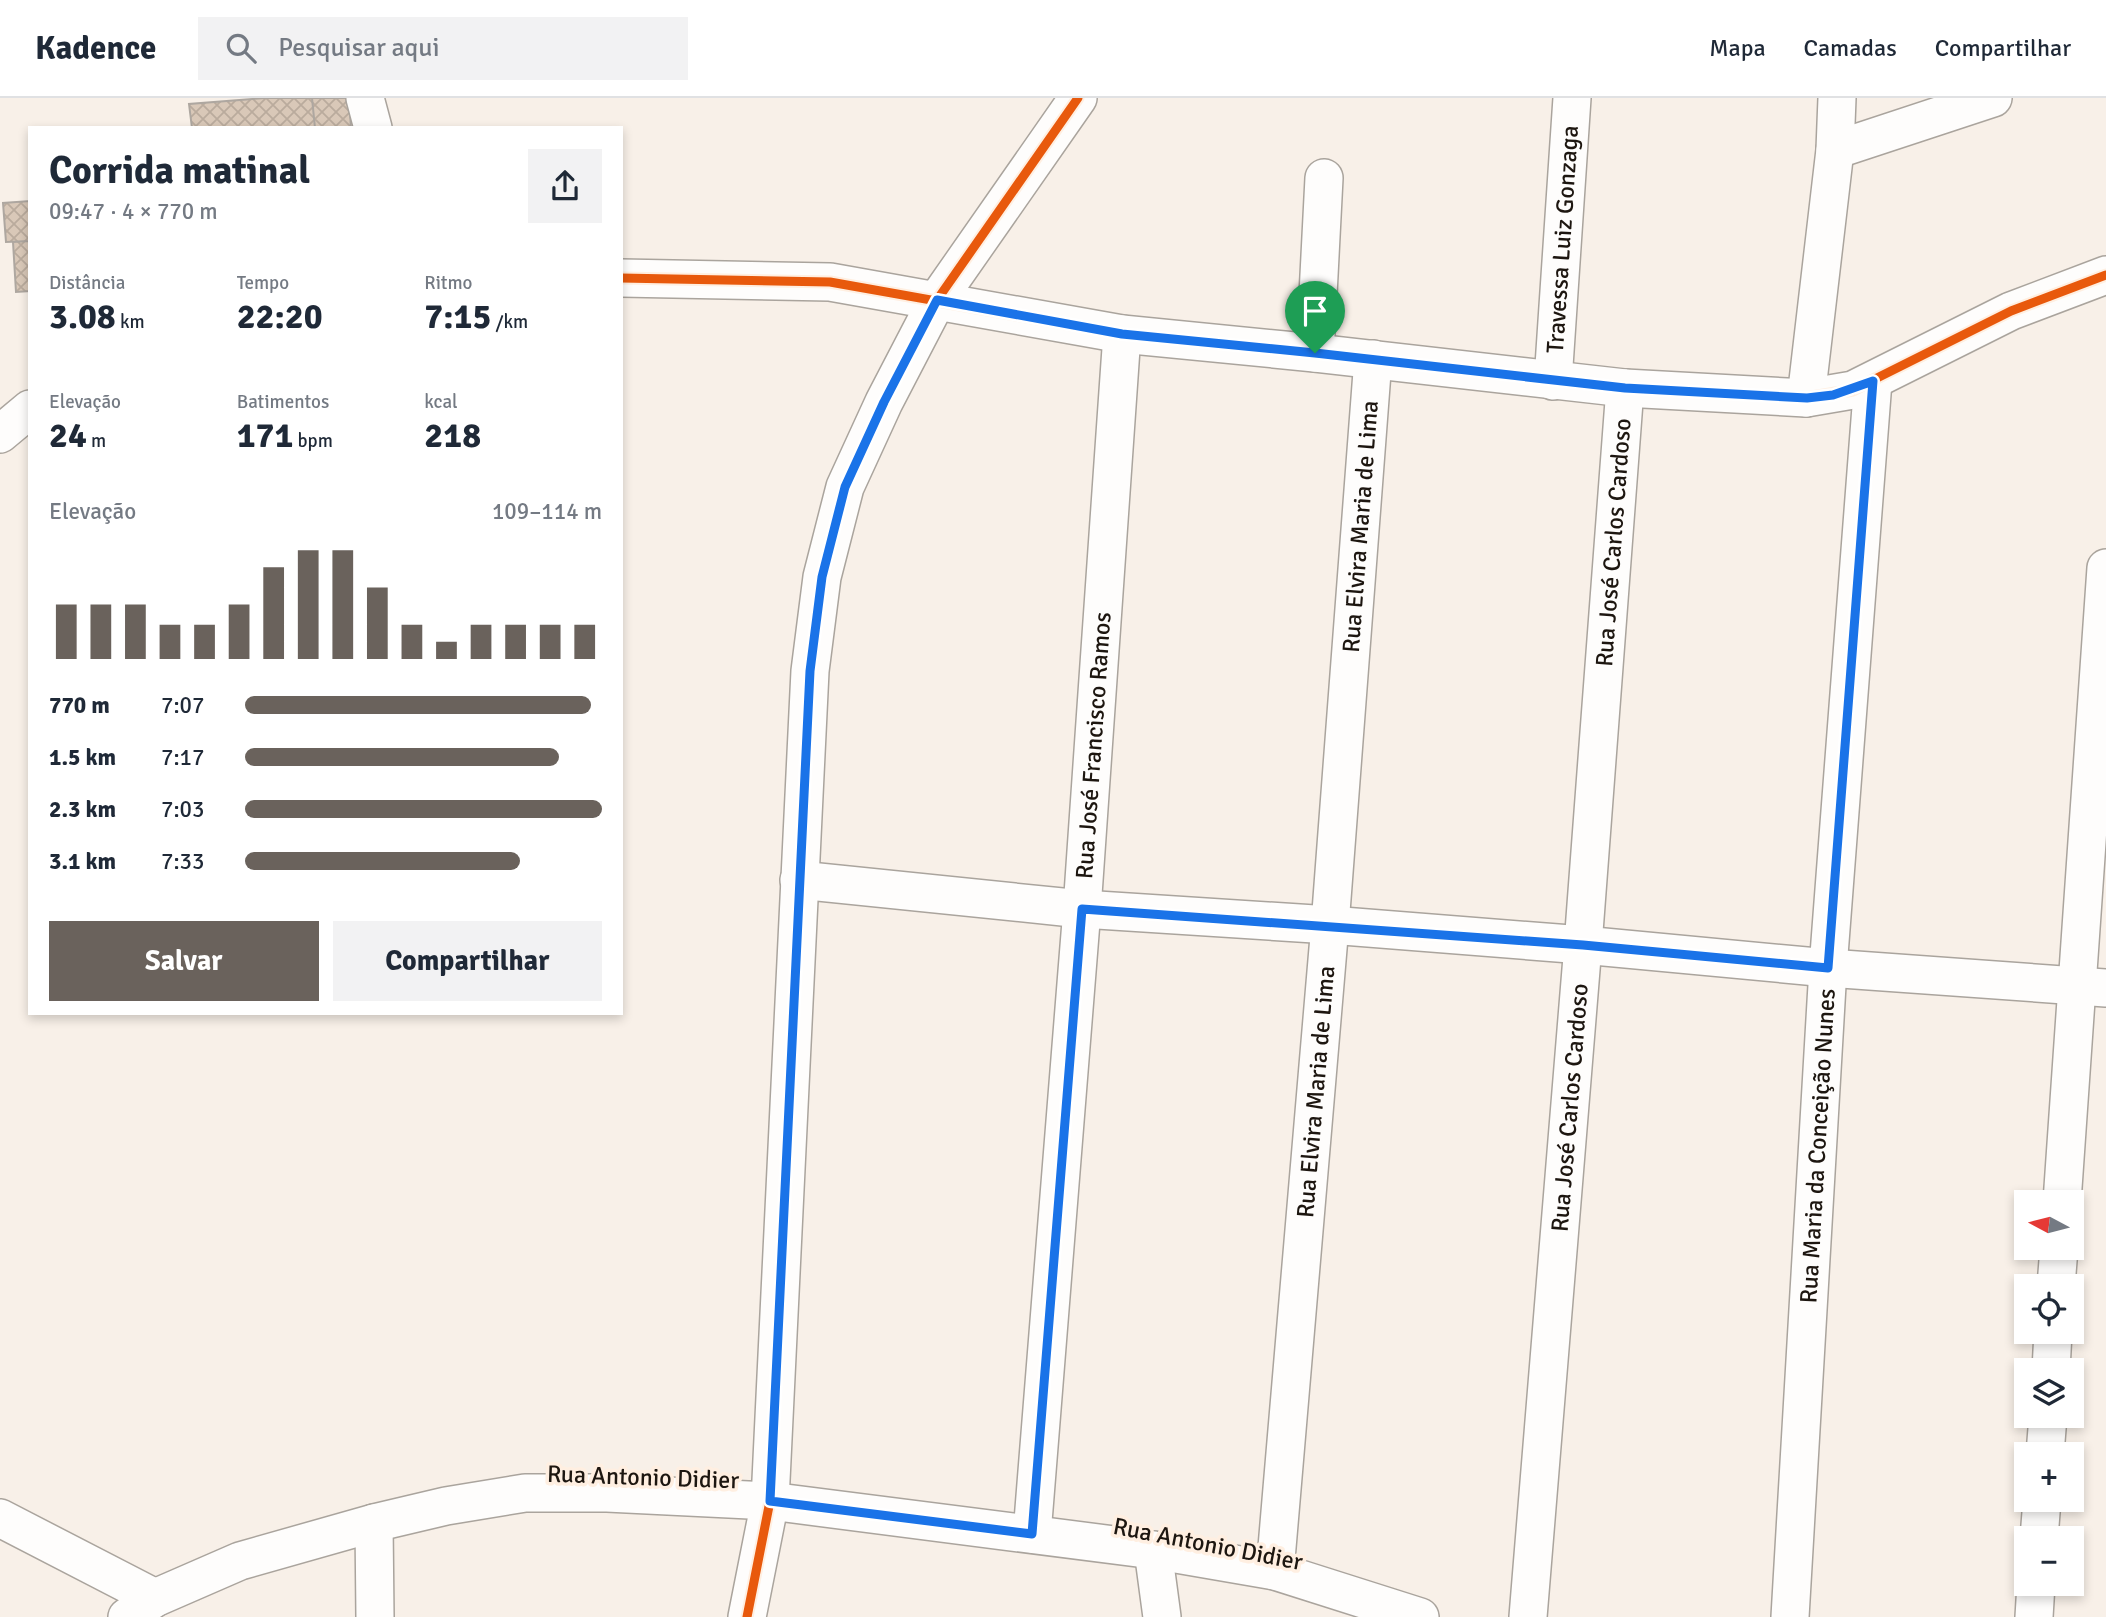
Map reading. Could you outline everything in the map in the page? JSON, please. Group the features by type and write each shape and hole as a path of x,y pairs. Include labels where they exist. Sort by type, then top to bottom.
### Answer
{"street":[{"path":"365,98 372,126"},
{"path":"747,1617 770,1501 810,671 822,577 845,487 884,402 937,300 1077,98"},
{"name":"Travessa Luiz Gonzaga","path":"1553,381 1572,98"},
{"path":"1807,398 1835,149 1837,98"},
{"path":"1835,149 1993,98"},
{"path":"1315,353 1324,178"},
{"path":"623,278 830,282 1122,334 1625,388 1807,398 1833,395 1873,381 2011,312 2106,275"},
{"name":"Rua José Francisco Ramos","path":"1032,1534 1082,909 1122,334"},
{"name":"Rua Elvira Maria de Lima","path":"1275,1572 1330,926 1373,359"},
{"name":"Rua Maria da Conceição Nunes","path":"1790,1617 1828,968 1873,381"},
{"name":"Rua José Carlos Cardoso","path":"1528,1617 1625,388"},
{"path":"0,434 28,411"},
{"path":"2064,1190 2091,988 2106,568"},
{"path":"799,880 1082,909 1583,945 1828,968 2091,988"},
{"name":"Rua Antonio Didier","path":"0,1518 141,1607 240,1562 374,1523 446,1506 525,1493 607,1493 770,1501 1153,1550 1275,1572 1420,1617"},
{"path":"374,1523 375,1617"},
{"path":"1153,1550 1162,1617"},
{"path":"2034,1617 2035,1596"}],"building":[{"path":"265,98 312,98 315,126 192,126 189,104"},
{"path":"312,98 349,98 351,126 315,126"},
{"path":"28,201 28,241 6,242 3,203"},
{"path":"28,241 28,291 16,292 13,242"}],"cycle path":[{"path":"747,1617 770,1501 810,671 822,577 845,487 884,402 937,300 1078,98"},
{"path":"623,278 830,282 1122,334 1625,388 1806,398 1853,390 2011,311 2106,275"}],"route":[{"path":"937,300 1122,334 1315,353 1553,381 1695,394 1807,398 1853,390 1873,381 1828,968 1583,945 1082,909 1032,1534 770,1501 810,671 822,577 845,487 884,402 937,300"}]}
